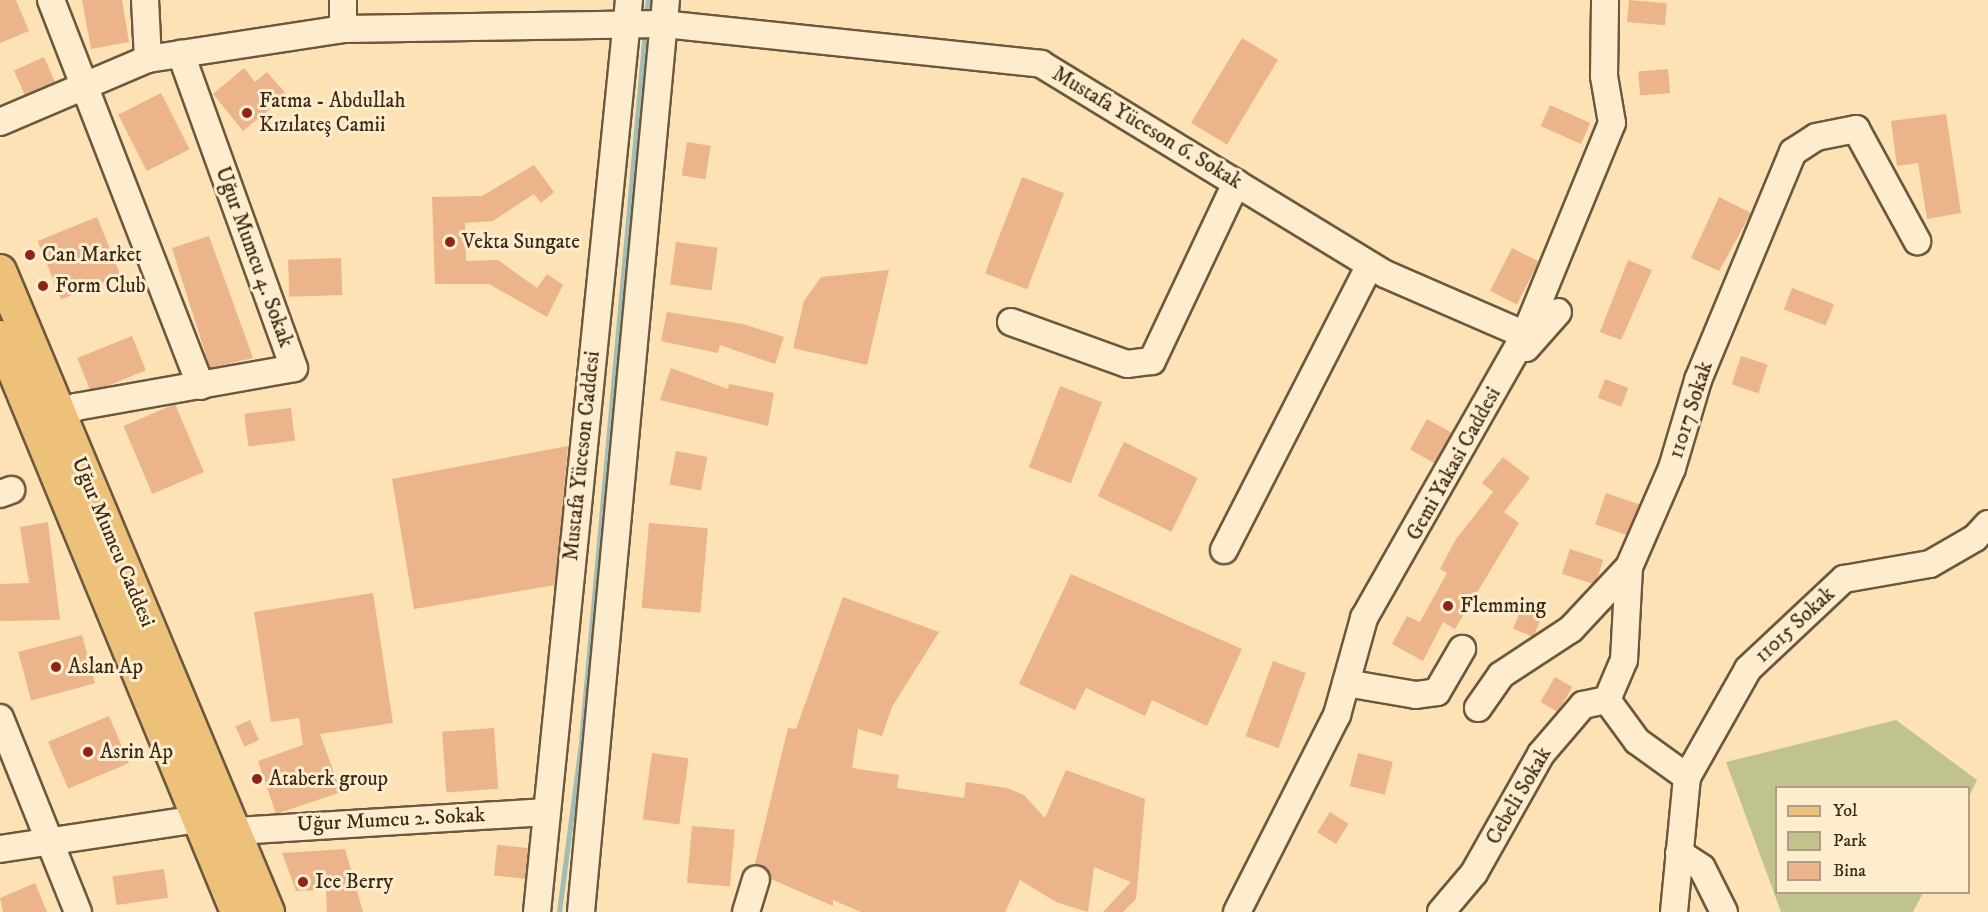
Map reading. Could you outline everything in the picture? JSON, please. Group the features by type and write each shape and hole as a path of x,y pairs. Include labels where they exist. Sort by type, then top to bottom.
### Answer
{"main road":[{"name":"Uğur Mumcu Caddesi","path":"0,271 268,912"},
{"name":"Uğur Mumcu Caddesi","path":"0,337 237,912"}],"street":[{"path":"51,0 201,386"},
{"path":"145,0 148,59"},
{"path":"343,0 343,29"},
{"name":"Mustafa Yüceson Caddesi","path":"629,0 650,19"},
{"name":"Gemi Yakasi Caddesi","path":"1236,912 1337,715 1364,618 1519,346 1612,123 1604,76 1605,0"},
{"name":"Mustafa Yüceson 6. Sokak","path":"0,122 148,59 343,29 650,19 1041,64 1370,265 1519,346"},
{"name":"Mustafa Yüceson Caddesi","path":"537,912 546,812 650,19"},
{"name":"Mustafa Yüceson Caddesi","path":"581,912 650,19"},
{"name":"Uğur Mumcu 4. Sokak","path":"61,418 76,407 294,368 181,54"},
{"name":"11017 Sokak","path":"1607,700 1624,660 1629,567 1672,468 1698,380 1793,152 1816,137 1856,129 1917,241"},
{"path":"1011,322 1127,364 1152,361 1236,183"},
{"path":"1224,550 1370,265"},
{"path":"1519,346 1558,312"},
{"name":"11015 Sokak","path":"1687,777 1748,669 1844,579 1930,564 1976,538 1988,524"},
{"path":"1478,708 1501,675 1571,629 1629,567"},
{"path":"1346,683 1416,695 1437,692 1462,650"},
{"path":"1607,700 1637,741 1687,777 1674,912"},
{"name":"Cebeli Sokak","path":"1441,912 1474,873 1540,754 1583,705 1607,700"},
{"path":"0,718 78,912"},
{"name":"Uğur Mumcu 2. Sokak","path":"236,831 546,812"},
{"path":"0,849 199,819"},
{"path":"1679,853 1702,868 1725,912"},
{"path":"746,912 756,879"}],"green space":[{"path":"1896,720 1977,780 1970,795 1970,786 1775,786 1775,894 1922,894 1913,912 1781,912 1726,762"}],"building":[{"path":"0,0 16,0 29,31 0,43"},
{"path":"82,0 122,0 129,42 91,49"},
{"path":"1629,0 1667,3 1665,25 1627,22"},
{"path":"1242,38 1278,60 1227,144 1191,123"},
{"path":"44,57 55,82 25,95 14,70"},
{"name":"Fatma - Abdullah Kızılateş Camii","path":"244,68 255,82 267,72 287,95 243,131 213,94"},
{"path":"1668,69 1670,93 1640,96 1638,72"},
{"path":"161,93 190,149 147,171 118,115"},
{"path":"1550,105 1590,123 1581,144 1541,126"},
{"path":"1946,114 1961,213 1927,219 1918,163 1897,166 1891,121"},
{"path":"687,142 711,146 705,179 682,176"},
{"name":"Vekta Sungate","path":"534,165 554,192 541,203 534,194 493,221 465,223 466,261 498,260 537,288 547,274 563,285 547,317 489,284 435,284 432,197 482,196"},
{"path":"1022,177 1064,193 1027,289 985,273"},
{"path":"1719,197 1751,213 1719,271 1691,258"},
{"path":"97,217 121,275 61,299 38,241"},
{"path":"209,236 253,358 210,368 172,248"},
{"path":"676,242 718,248 712,290 670,285"},
{"path":"1512,248 1539,262 1517,304 1490,291"},
{"path":"341,258 342,295 289,297 288,260"},
{"path":"1628,260 1652,270 1621,340 1600,332"},
{"path":"889,270 867,365 793,348 804,301 821,277"},
{"path":"1792,288 1834,304 1826,326 1784,309"},
{"path":"667,312 743,324 784,337 775,364 720,345 718,353 661,341"},
{"path":"132,336 146,370 91,392 77,358"},
{"path":"1741,356 1768,365 1758,393 1732,385"},
{"path":"671,368 728,389 729,384 774,393 768,426 660,400"},
{"path":"1605,379 1628,388 1621,407 1598,398"},
{"path":"1060,386 1102,402 1071,483 1029,467"},
{"path":"175,404 204,472 152,494 123,426"},
{"path":"291,408 295,441 248,446 244,414"},
{"path":"1427,419 1452,433 1435,464 1410,450"},
{"path":"1124,442 1198,478 1171,532 1098,496"},
{"path":"568,446 555,585 414,609 392,479"},
{"path":"676,451 707,457 701,490 670,484"},
{"path":"1503,457 1530,478 1504,512 1519,523 1455,629 1443,622 1423,661 1392,644 1407,616 1420,622 1447,573 1440,569 1456,539 1493,492 1482,483"},
{"path":"1606,493 1640,505 1629,536 1595,524"},
{"path":"48,522 60,620 0,621 0,584 29,583 20,527"},
{"path":"649,523 708,528 700,613 642,608"},
{"path":"1570,549 1603,560 1595,585 1562,574"},
{"path":"1071,574 1242,649 1207,726 1152,700 1145,716 1086,688 1075,710 1019,684"},
{"path":"373,593 393,723 320,734 341,792 276,814 258,761 303,745 299,718 271,722 254,612"},
{"path":"843,597 939,632 892,707 882,736 858,729 852,768 899,775 897,788 964,798 966,782 1007,788 1024,795 1045,818 1066,770 1145,799 1136,899 1123,912 1103,912 1131,882 1094,867 1088,912 1056,902 1020,880 1005,912 861,912 833,900 833,906 771,879 766,868 755,864 788,728 796,729"},
{"path":"1525,599 1545,607 1533,637 1513,629"},
{"name":"Aslan Ap","path":"82,635 95,683 31,700 18,652"},
{"path":"1273,661 1306,673 1279,748 1246,736"},
{"path":"1555,677 1572,687 1558,712 1540,702"},
{"name":"Asrin Ap","path":"109,716 129,763 68,789 48,742"},
{"path":"250,720 259,740 244,747 235,727"},
{"path":"494,728 498,789 446,792 442,732"},
{"path":"652,753 689,758 679,824 643,819"},
{"path":"1358,753 1393,762 1385,795 1350,786"},
{"path":"1330,812 1349,824 1336,844 1317,832"},
{"path":"692,826 735,830 730,887 687,883"},
{"path":"497,845 528,848 525,879 494,876"},
{"path":"345,849 363,912 327,912 326,890 296,891 282,853"},
{"path":"164,869 168,898 117,905 113,876"},
{"path":"35,883 47,912 3,912 0,898"}],"waterway":[{"path":"646,18 648,0"},
{"path":"559,912 581,742 645,30"}],"place":[{"name":"Fatma - Abdullah Kızılateş Camii","path":"247,113"},
{"name":"Vekta Sungate","path":"450,242"},
{"name":"Can Market","path":"30,255"},
{"name":"Form Club","path":"43,286"},
{"name":"Flemming","path":"1448,606"},
{"name":"Aslan Ap","path":"56,667"},
{"name":"Asrin Ap","path":"88,752"},
{"name":"Ataberk group","path":"257,779"},
{"name":"Ice Berry","path":"303,882"}]}
